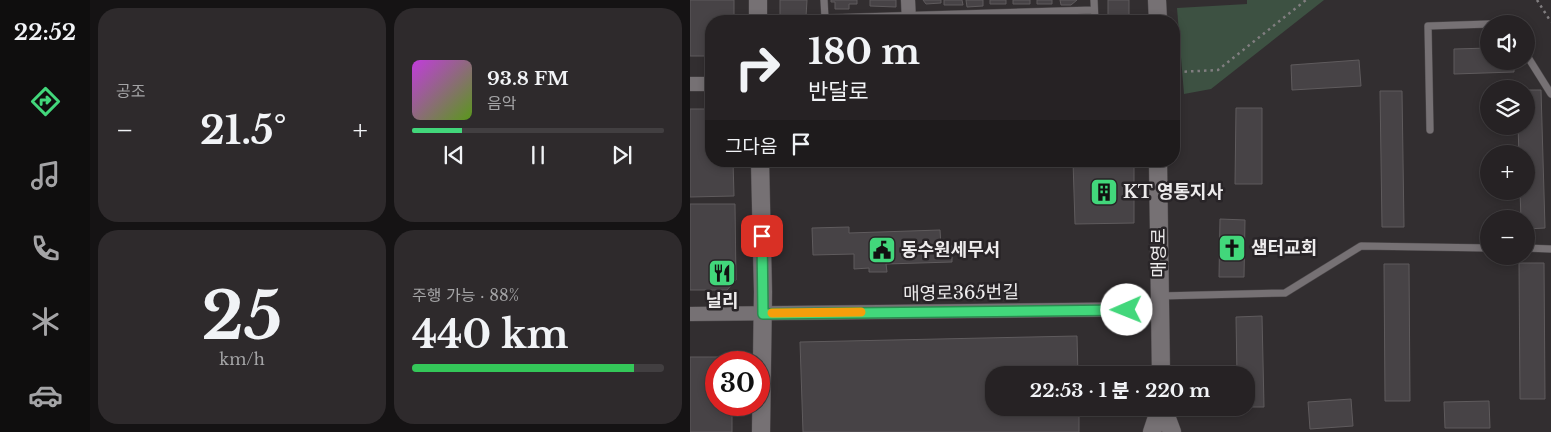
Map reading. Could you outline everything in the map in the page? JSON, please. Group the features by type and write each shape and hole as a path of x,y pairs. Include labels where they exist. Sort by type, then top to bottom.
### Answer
{"street":[{"path":"758,0 758,15"},
{"path":"908,0 909,15"},
{"path":"1157,0 1158,15"},
{"path":"690,84 705,84"},
{"path":"760,167 763,314 761,432"},
{"name":"매영로","path":"1158,167 1161,366"},
{"name":"매영로365번길","path":"690,314 763,314 1159,303"},
{"path":"1152,432 1158,416"},
{"path":"1161,416 1162,432"},
{"path":"1165,416 1172,432"}],"lane":[{"path":"824,0 825,15"},
{"path":"1094,0 1094,15"},
{"path":"978,15 1094,10"},
{"path":"1430,130 1428,26 1480,24"},
{"path":"1535,68 1551,94"},
{"path":"1159,303 1285,293 1361,246 1480,248"},
{"path":"1535,248 1551,249"}],"path":[{"path":"1180,72 1218,70 1306,0"},
{"path":"1538,0 1551,22"}],"green space":[{"path":"1247,0 1324,0 1211,89 1184,94 1180,45 1180,15 1178,15 1177,8 1247,4"}],"building":[{"path":"690,0 734,0 734,15 705,15 705,56 690,56"},
{"path":"780,0 807,0 806,15 780,15"},
{"path":"831,0 857,0 857,4 849,4 849,9 835,9 835,2 831,2"},
{"path":"870,0 896,0 896,7 870,6"},
{"path":"923,0 941,0 941,3 926,4"},
{"path":"944,0 962,0 963,5 944,5"},
{"path":"966,0 983,0 983,6 967,7"},
{"path":"990,0 1006,0 1006,4 990,4"},
{"path":"1013,0 1030,0 1030,4 1013,4"},
{"path":"1037,0 1052,0 1052,4 1037,4"},
{"path":"1060,0 1077,0 1071,5 1061,5"},
{"path":"1108,0 1129,0 1129,15 1108,15"},
{"path":"1480,48 1480,70 1514,70 1514,72 1454,74 1454,49"},
{"path":"1359,60 1361,86 1292,90 1291,65"},
{"path":"1535,90 1541,90 1545,228 1535,229 1535,210 1521,210 1520,200 1535,200 1535,145 1519,145 1518,135 1535,135"},
{"path":"1380,91 1402,91 1404,227 1382,227"},
{"path":"1236,108 1262,108 1262,184 1235,184"},
{"path":"690,109 705,109 705,167 733,167 734,196 690,197"},
{"name":"KT 영통지사","path":"1073,167 1134,167 1134,223 1075,224"},
{"path":"690,204 735,204 736,280 727,290 690,290"},
{"name":"샘터교회","path":"1220,219 1245,220 1244,277 1219,277"},
{"name":"동수원세무서","path":"849,227 849,233 940,230 941,246 952,246 952,262 886,264 887,272 869,272 869,268 854,269 854,254 813,255 812,228"},
{"path":"1544,263 1545,399 1520,399 1519,265"},
{"path":"1384,264 1409,264 1410,401 1385,401"},
{"path":"1262,316 1264,407 1255,407 1255,366 1237,366 1236,317"},
{"path":"1077,336 1078,366 985,366 985,416 1079,416 1079,432 803,432 800,342"},
{"path":"690,357 705,357 705,416 732,416 732,432 690,432"},
{"path":"1351,399 1353,426 1310,429 1308,402"},
{"path":"1489,401 1490,428 1445,428 1444,402"}],"slow traffic":[{"path":"772,313 861,312"}],"place":[{"name":"KT 영통지사","path":"1104,192"},
{"name":"샘터교회","path":"1232,248"},
{"name":"동수원세무서","path":"882,250"},
{"name":"닐리","path":"722,273"}],"route":[{"path":"762,236 763,314 1127,310"}]}
